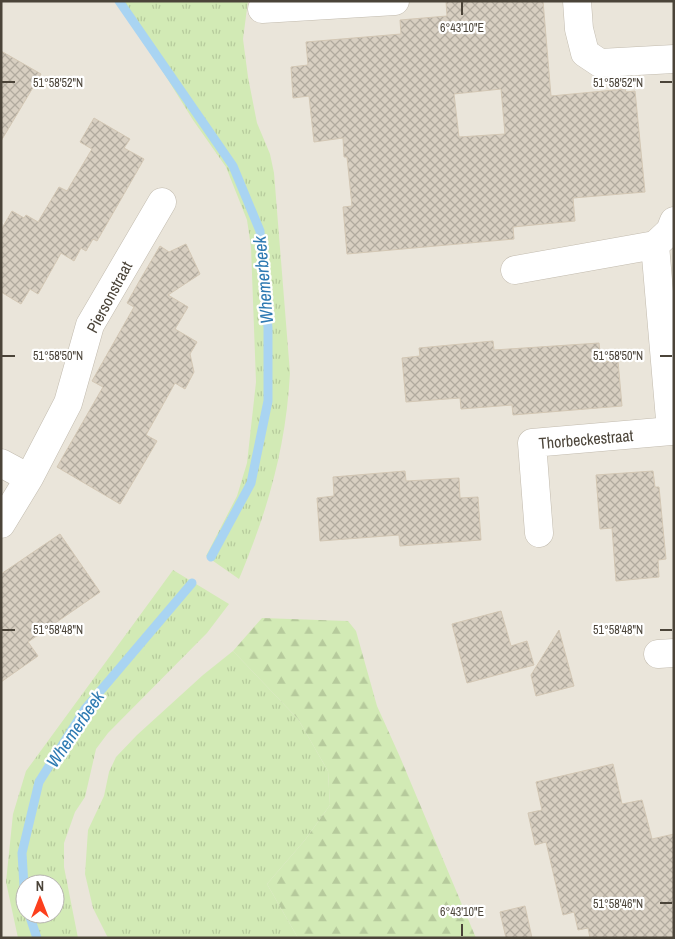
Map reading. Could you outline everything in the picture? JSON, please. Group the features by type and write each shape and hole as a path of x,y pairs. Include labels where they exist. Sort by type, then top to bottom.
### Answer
{"street":[{"path":"262,9 395,1"},
{"path":"577,1 579,29 585,53 600,63 674,58"},
{"name":"Piersonstraat","path":"1,524 29,478 68,403 90,325 162,202"},
{"path":"515,270 655,246 670,231 674,221"},
{"name":"Thorbeckestraat","path":"539,533 532,443 672,431 655,246"},
{"path":"1,463 29,478"}],"shaded area":[{"path":"1,1 674,1 674,938 1,938"}],"green space":[{"path":"119,1 248,1 243,39 257,123 270,154 274,173 290,373 284,427 274,478 259,528 239,579 206,556 237,496 247,463 256,382 251,247 247,220 226,167 193,120"},
{"path":"173,570 229,604 207,633 108,733 96,749 85,797 75,812 64,843 64,867 78,938 18,938 15,924 6,882 13,814 26,771"},
{"path":"262,618 348,621 356,631 377,706 476,938 298,938 267,884 305,840 330,805 328,771 298,719 233,651"},
{"path":"233,651 298,719 328,771 330,805 305,840 267,884 298,938 108,938 93,908 85,874 88,830 104,796 109,772 116,757 137,735 203,675"}],"building":[{"path":"446,1 543,1 551,96 625,89 626,92 635,91 645,192 573,198 575,221 513,227 514,239 347,254 343,207 352,206 347,157 344,157 343,138 314,142 309,96 293,98 291,67 308,65 306,42 401,34 400,20 447,16","holes":["501,89 505,134 459,137 454,94"]},
{"path":"1,51 41,74 1,141"},
{"path":"94,118 130,139 124,148 144,159 97,241 93,239 86,251 81,248 74,261 61,253 38,294 30,289 21,304 1,292 1,230 12,211 24,218 26,215 38,222 59,187 67,191 92,149 80,142"},
{"path":"186,244 200,274 168,295 188,307 175,329 197,342 190,354 194,372 185,389 175,383 146,435 157,441 120,504 57,467 103,387 92,381 134,307 127,303 140,280 160,246 169,252"},
{"path":"493,341 494,350 599,343 601,362 618,361 622,406 513,415 512,405 461,409 460,398 406,402 402,358 420,356 419,348"},
{"path":"405,471 406,481 459,478 460,498 478,497 481,540 400,546 399,535 320,541 317,498 334,496 333,477"},
{"path":"653,471 655,487 659,487 666,559 658,560 659,577 616,581 612,528 600,529 596,475"},
{"path":"60,534 100,592 28,642 38,656 1,682 1,574"},
{"path":"501,611 511,646 527,641 534,665 467,683 452,624"},
{"path":"559,630 574,686 536,696 531,675"},
{"path":"613,764 622,804 642,800 652,839 674,834 674,938 590,938 588,928 578,930 574,912 563,915 546,842 535,845 528,813 542,810 536,782"},
{"path":"525,906 532,938 506,938 500,912"}],"waterway":[{"name":"Whemerbeek","path":"119,1 233,166 260,231 268,328 268,401 251,483 211,557"},
{"name":"Whemerbeek","path":"23,874 22,853 39,782 85,709 192,583"},
{"name":"Whemerbeek","path":"32,924 37,938"}]}
